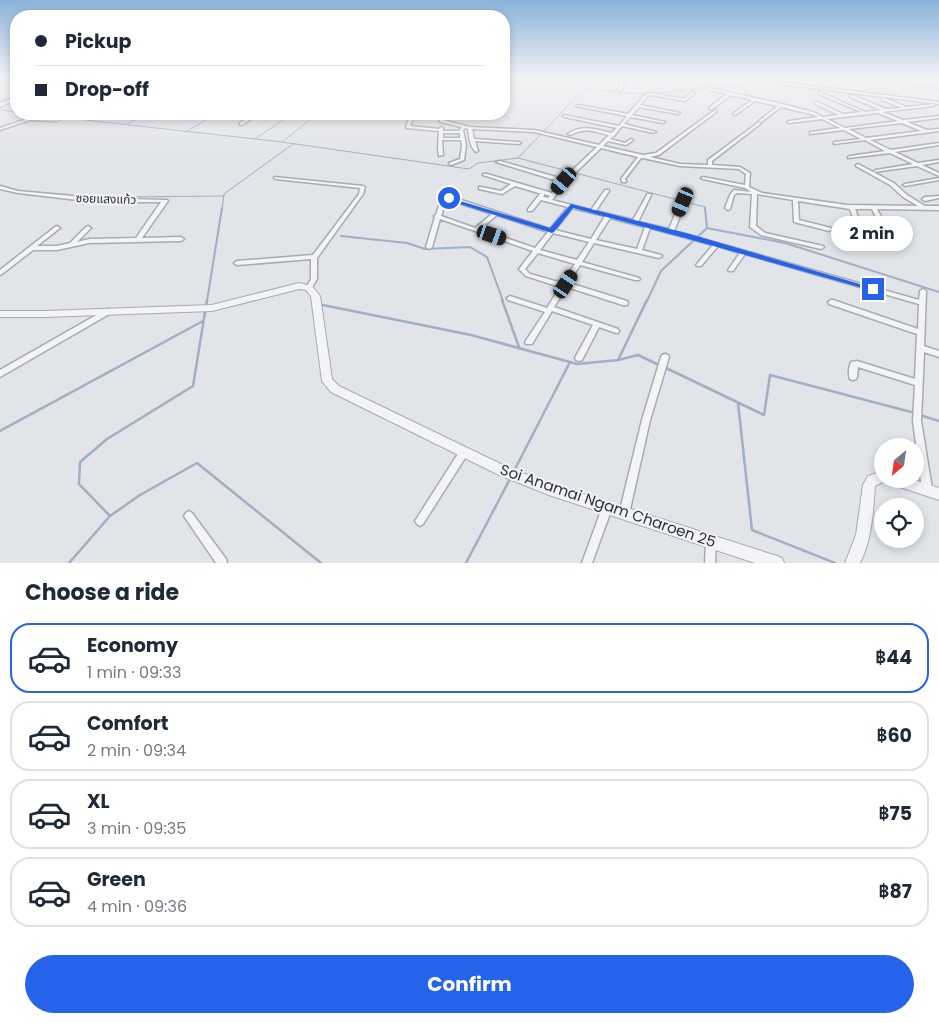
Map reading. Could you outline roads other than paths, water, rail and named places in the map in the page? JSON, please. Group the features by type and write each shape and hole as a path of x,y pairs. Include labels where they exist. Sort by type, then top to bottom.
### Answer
{"street":[{"path":"711,108 716,104"},
{"path":"735,114 748,104"},
{"path":"778,104 805,111 939,177"},
{"path":"819,104 844,115"},
{"path":"845,104 864,113"},
{"path":"872,104 885,110"},
{"path":"896,104 905,108"},
{"path":"710,167 710,162 781,105"},
{"path":"789,122 933,105"},
{"path":"578,106 662,122"},
{"path":"551,198 564,181 608,140 638,106 678,113"},
{"path":"624,181 627,172 640,157 657,154 715,111"},
{"path":"878,111 925,131"},
{"path":"565,116 654,132"},
{"path":"811,132 939,117"},
{"path":"0,129 25,120"},
{"path":"241,124 247,120"},
{"path":"411,120 408,127 461,132"},
{"path":"441,155 441,121 470,128 547,134 661,162 736,168 747,171 747,187"},
{"path":"451,164 462,160 463,139 461,132 464,127"},
{"path":"470,128 476,151"},
{"path":"570,134 576,128 582,128 613,134"},
{"path":"835,143 939,130"},
{"path":"440,139 463,139"},
{"path":"472,140 519,143"},
{"path":"608,140 626,144 631,140"},
{"path":"850,157 939,144"},
{"path":"876,171 939,160"},
{"path":"498,162 564,181"},
{"path":"858,165 892,184 905,196 925,209"},
{"path":"484,175 514,184 571,206 670,231 922,303"},
{"path":"905,185 939,177"},
{"path":"0,314 212,308 299,286 309,288 314,278 312,261 361,194 363,188 276,178"},
{"path":"703,178 747,187 754,193"},
{"path":"481,188 502,193 514,184"},
{"name":"ซอยแสงแก้ว","path":"0,187 18,192 95,200 166,201 138,240"},
{"path":"593,211 607,191"},
{"path":"728,208 732,195 736,192 852,207 939,208"},
{"path":"754,193 754,230 762,234 821,247"},
{"path":"530,210 542,195"},
{"path":"634,222 650,195"},
{"path":"449,198 552,231 660,256"},
{"path":"925,199 939,198"},
{"path":"795,199 796,221 829,230"},
{"path":"670,231 683,202"},
{"path":"429,247 442,204"},
{"path":"571,206 522,271 528,275 625,302"},
{"path":"852,207 859,227"},
{"path":"874,208 881,222 883,235"},
{"path":"476,230 496,213"},
{"path":"529,342 609,215"},
{"path":"437,216 537,251 637,279"},
{"path":"639,251 648,225"},
{"path":"0,273 57,228"},
{"path":"72,244 88,228"},
{"path":"32,248 56,248 89,241 181,239"},
{"path":"699,265 716,244"},
{"path":"731,270 743,252"},
{"path":"237,263 315,256"},
{"name":"Soi Anamai Ngam Charoen 25","path":"309,288 315,296 327,381 342,394 503,471 549,489 777,563"},
{"path":"922,291 917,421 933,492"},
{"path":"510,298 616,331"},
{"path":"831,302 921,333"},
{"path":"0,374 110,311"},
{"path":"579,358 597,324"},
{"path":"921,348 939,354"},
{"path":"624,514 646,420 665,357"},
{"path":"853,377 854,364 857,364 918,382"},
{"path":"420,521 464,452"},
{"path":"852,563 860,549 869,485 874,480"},
{"path":"921,488 933,492"},
{"path":"587,563 607,508"},
{"path":"189,516 222,563"},
{"path":"710,563 711,542"}],"waterway":[{"path":"518,158 569,104"},
{"path":"0,110 10,111"},
{"path":"85,120 186,131"},
{"path":"127,124 135,120"},
{"path":"186,131 206,120"},
{"path":"255,139 283,120"},
{"path":"282,142 310,120"},
{"path":"186,131 255,139"},
{"path":"255,139 282,142"},
{"path":"282,142 469,169 478,163 518,158"},
{"path":"224,196 293,144"},
{"path":"518,158 705,208"},
{"path":"112,197 224,196"},
{"path":"222,209 224,196"},
{"path":"207,301 222,208"},
{"path":"705,208 707,228"},
{"path":"647,301 661,271 707,228"},
{"path":"707,228 785,243 939,292"},
{"path":"341,236 407,243 425,249 470,247 487,257 503,301"},
{"path":"110,516 79,484 80,462 107,439 193,386 207,300"},
{"path":"502,300 519,347"},
{"path":"618,360 647,300"},
{"path":"323,305 471,335 570,362"},
{"path":"0,431 203,321"},
{"path":"618,360 638,355 659,365"},
{"path":"570,362 577,364 618,360"},
{"path":"514,471 570,362"},
{"path":"664,367 764,415 770,375 915,413"},
{"path":"738,403 752,530 835,563"},
{"path":"920,415 939,421"},
{"path":"110,516 140,495 197,463 321,563"},
{"path":"466,563 511,477"},
{"path":"69,563 110,516"}]}
